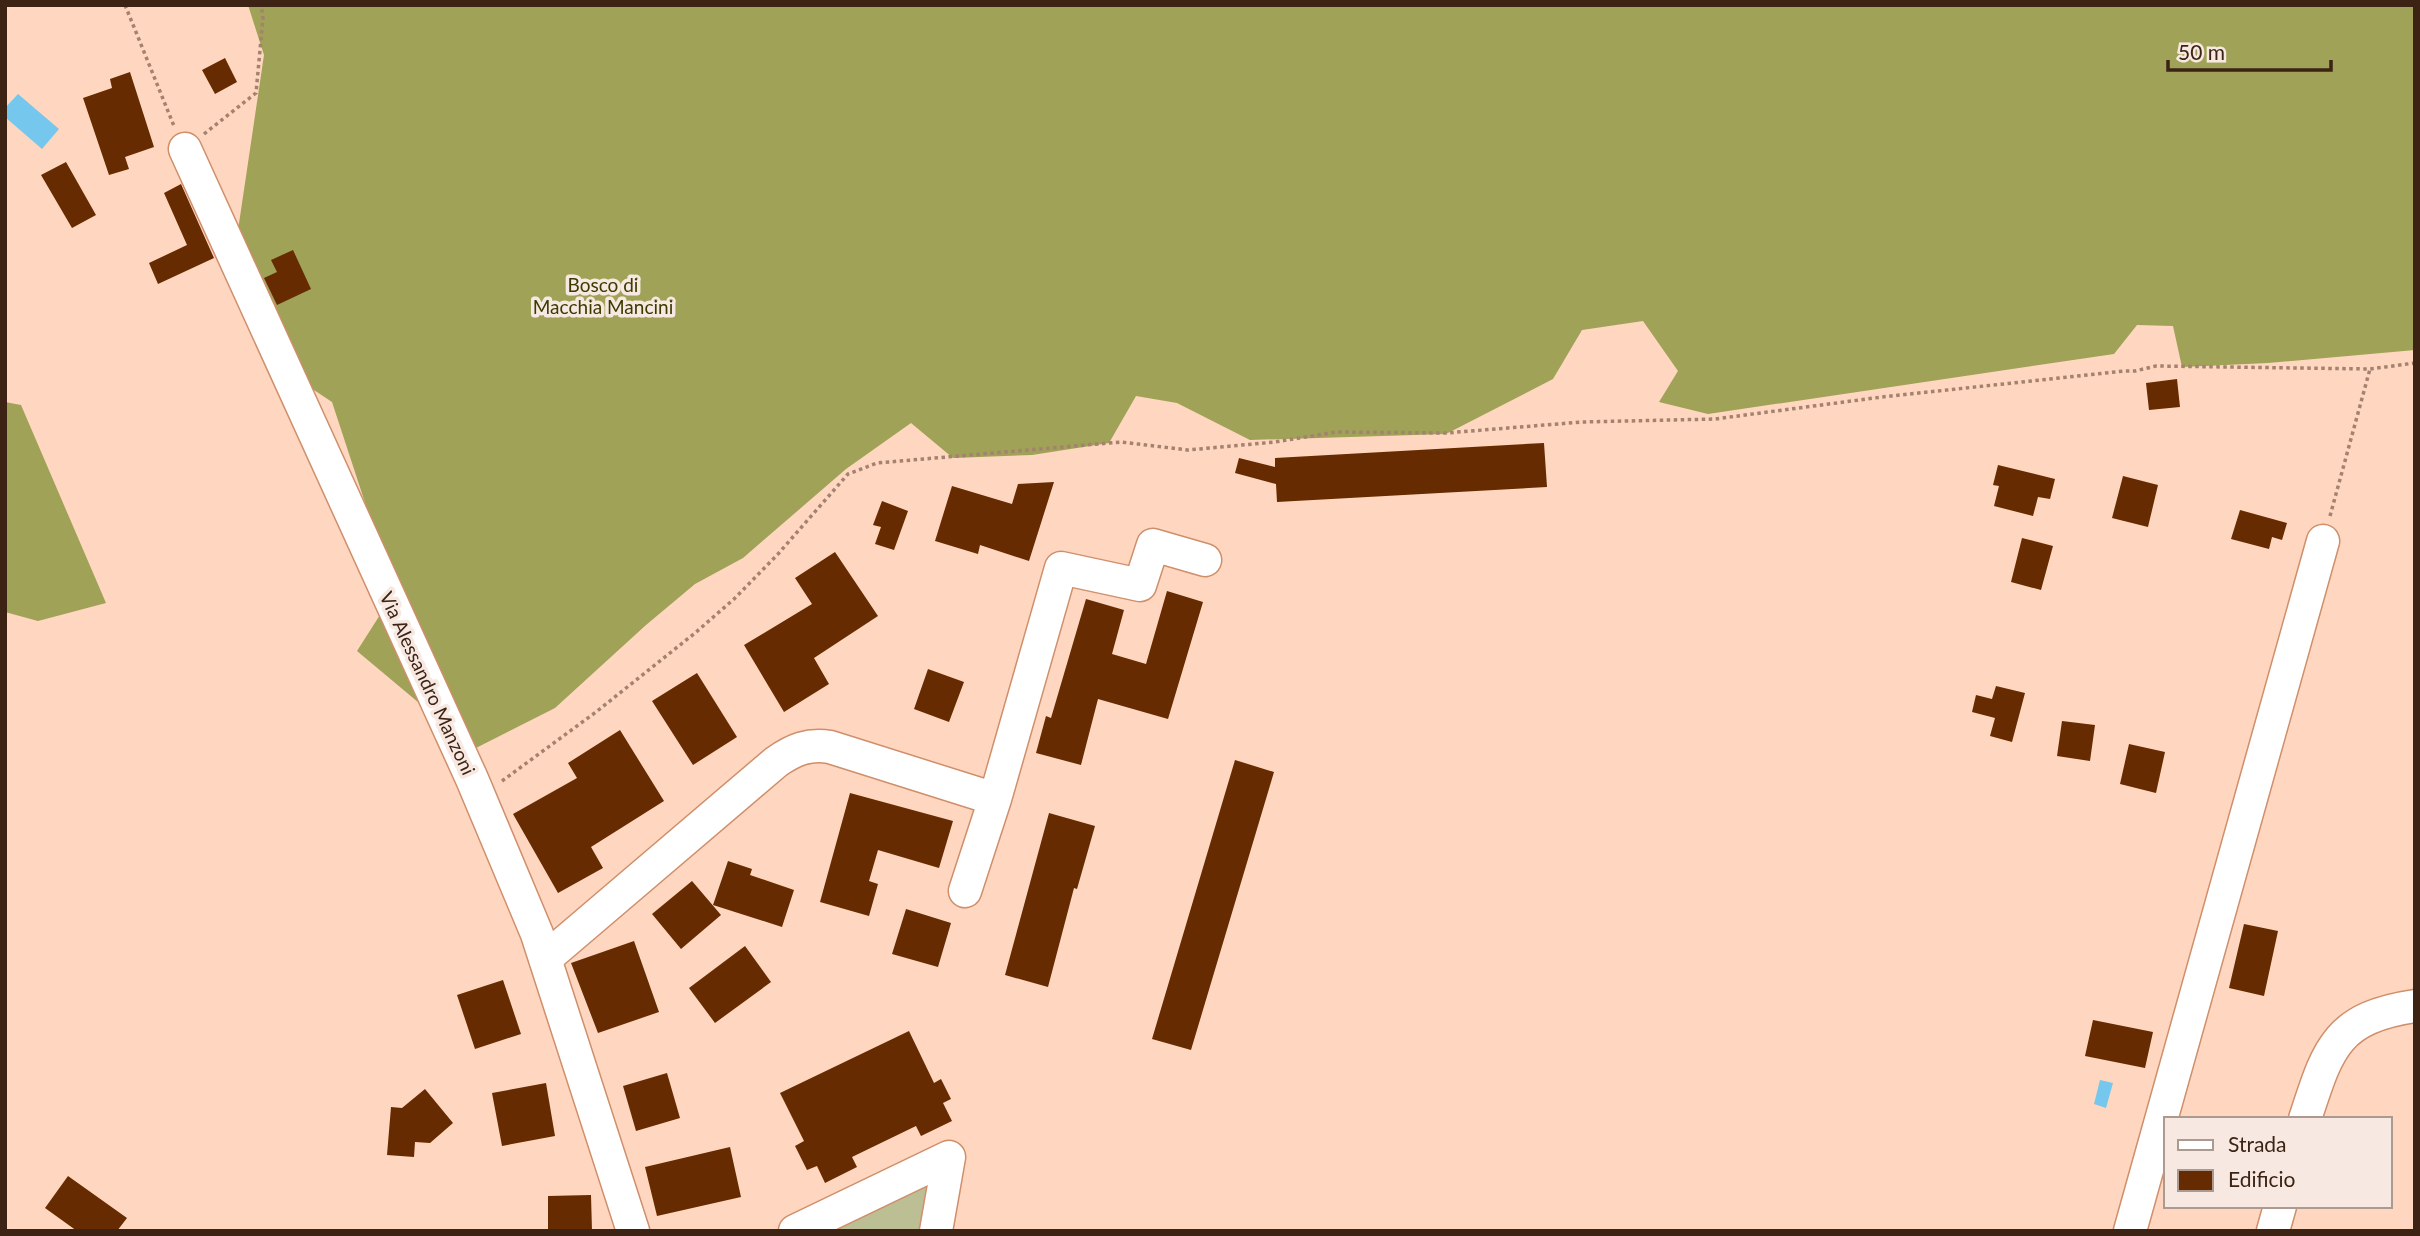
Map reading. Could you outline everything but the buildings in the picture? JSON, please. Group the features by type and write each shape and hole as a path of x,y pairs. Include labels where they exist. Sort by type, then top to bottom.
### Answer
{"street":[{"name":"Via Alessandro Manzoni","path":"185,149 480,797 537,934 633,1231"},
{"path":"2130,1231 2323,541"},
{"path":"965,891 995,799 1061,568 1140,585 1153,545 1205,561"},
{"path":"545,959 776,762 802,748 816,745 830,747 995,799"},
{"path":"2306,1117 2325,1061 2346,1032 2370,1016 2415,1006"},
{"path":"795,1231 949,1157 936,1231"},
{"path":"2273,1231 2279,1208"}],"path":[{"path":"125,5 152,68 165,108 185,149 256,93 263,18 261,5"},
{"path":"480,797 596,712 695,633 734,599 778,554 848,474 877,463 1121,442 1188,450 1275,442 1336,432 1446,433 1582,422 1715,419 1882,397 2134,371 2156,366 2370,369 2415,363"},
{"path":"2323,541 2370,369"}],"green space":[{"name":"Bosco di Macchia Mancini","path":"248,5 2415,5 2415,350 2268,363 2182,367 2173,326 2137,325 2114,354 1708,414 1659,402 1678,371 1643,321 1582,330 1553,379 1446,434 1250,440 1177,403 1136,396 1109,443 1032,455 953,458 911,423 846,469 743,558 695,584 555,708 474,749 357,651 392,596 374,530 332,402 281,368 230,284 264,55"},
{"path":"5,402 21,405 106,603 38,621 5,612"},
{"path":"927,1185 921,1231 834,1231"}],"water":[{"path":"18,94 59,129 42,149 5,117 5,108"},
{"path":"2100,1080 2113,1083 2106,1108 2094,1104"}]}
